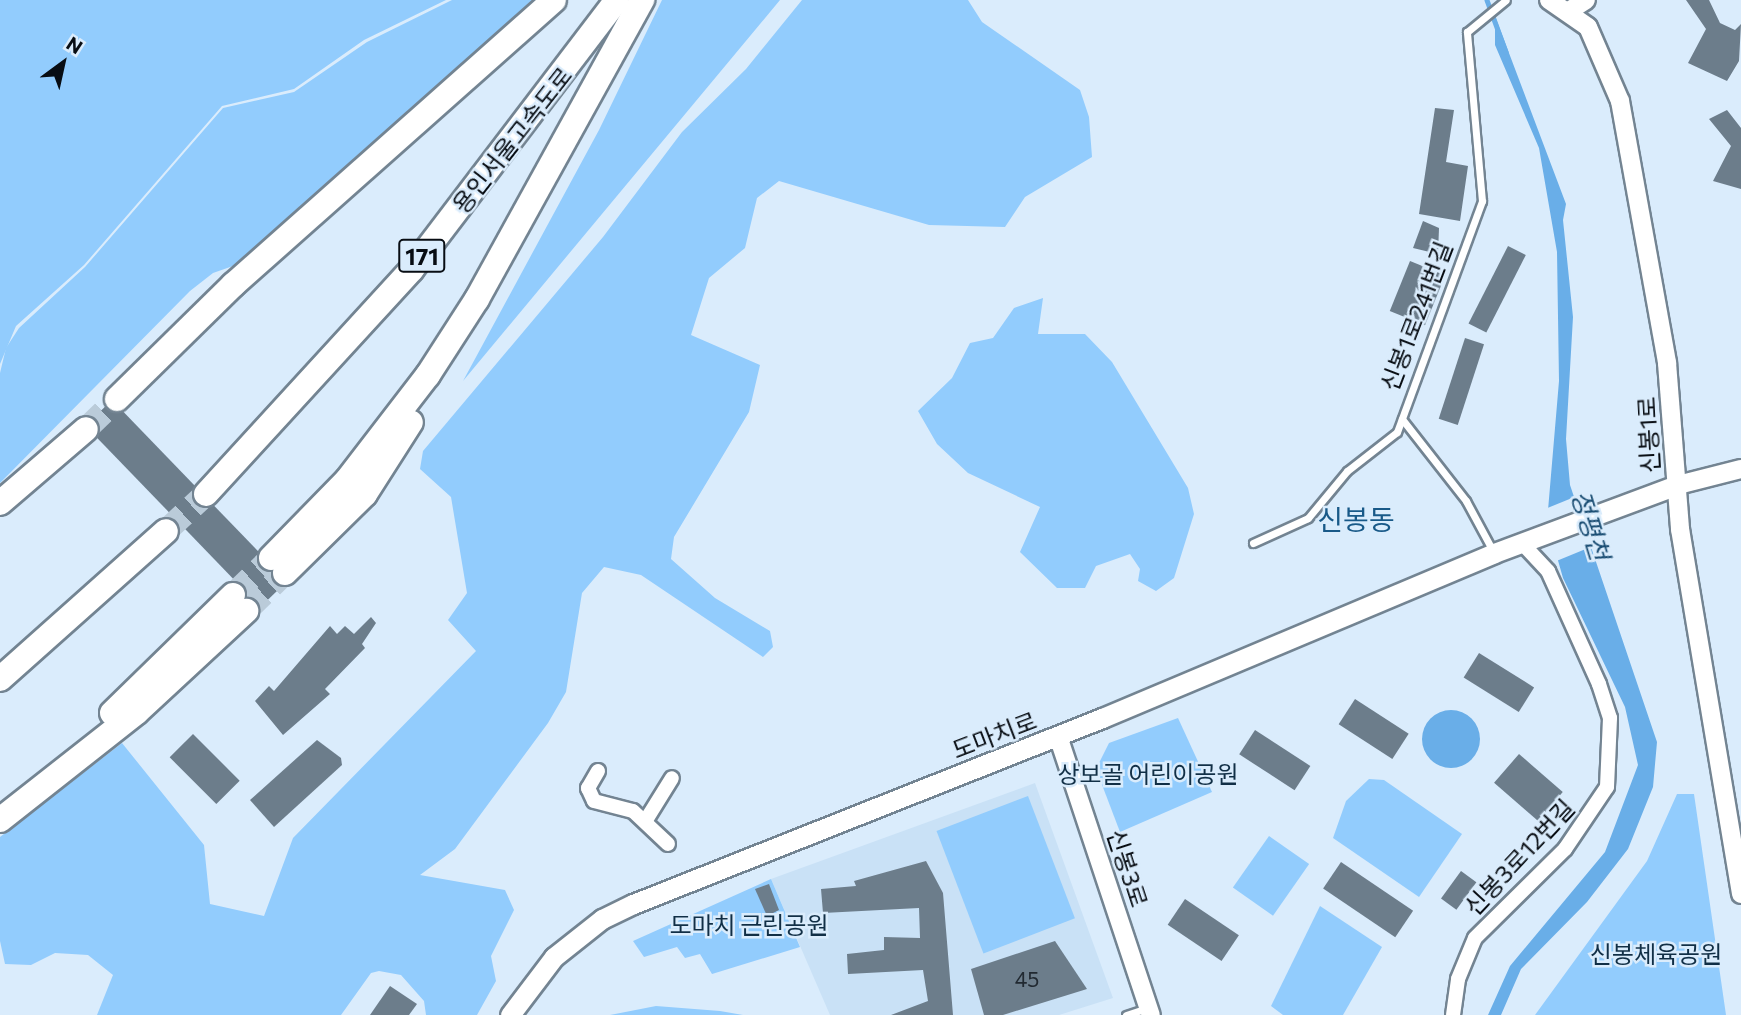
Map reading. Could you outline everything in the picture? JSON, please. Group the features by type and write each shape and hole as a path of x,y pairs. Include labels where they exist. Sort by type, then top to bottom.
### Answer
{"highway":[{"path":"117,400 233,285 554,0"},
{"name":"용인서울고속도로","path":"603,0 517,118 381,285 201,489 412,269 617,0"},
{"path":"278,566 377,444 466,316 642,0"},
{"path":"0,503 86,429"},
{"path":"0,659 161,525 0,679"},
{"path":"0,820 137,712 239,603"}],"main road":[{"name":"도마치로","path":"510,1015 554,957 623,909 1058,736 1494,553 1674,486"}],"street":[{"name":"신봉1로","path":"1549,0 1569,11 1598,43 1620,101 1667,363 1674,486 1741,894"},
{"path":"1569,11 1586,0"},
{"path":"1674,486 1741,468"},
{"name":"신봉3로12번길","path":"1453,1015 1458,979 1475,938 1564,849 1607,787 1610,718 1600,684 1548,571 1524,541"},
{"name":"신봉3로","path":"1058,736 1150,1011"},
{"path":"597,771 588,788 594,801 633,811 668,844"},
{"path":"646,821 672,778"}],"lane":[{"name":"신봉1로241번길","path":"1253,543 1308,518 1347,471 1390,442 1402,419 1482,201 1467,32 1506,0"},
{"path":"1402,419 1466,501 1494,553"},
{"path":"1126,1015 1150,1011"}],"shaded area":[{"name":"정평천","path":"1495,16 1566,204 1563,220 1573,317 1566,439 1570,485 1657,742 1653,787 1628,849 1587,902 1521,969 1501,1015 1488,1015 1510,966 1605,852 1638,765 1625,707 1563,578 1547,522 1559,381 1557,252 1539,148 1495,45"},
{"path":"1451,710 1462,712 1475,723 1480,739 1478,750 1467,763 1451,768 1440,766 1427,755 1422,739 1424,728 1435,715"},
{"path":"1035,783 1113,998 1059,1015 830,1015 771,879"}],"green space":[{"path":"0,0 446,0 364,40 294,89 222,106 84,265 16,326 0,364"},
{"path":"452,0 544,0 233,266 213,273 190,291 0,483 0,373 6,348 19,328 85,267 223,108 294,92 367,42"},
{"path":"662,0 780,0 463,381 599,130"},
{"path":"802,0 968,0 982,22 1080,90 1089,117 1092,157 1025,197 1005,227 929,225 779,181 757,198 745,248 709,278 691,335 760,365 749,412 674,537 671,559 715,598 770,631 773,647 763,657 641,575 604,567 582,593 566,692 548,723 455,849 420,875 505,890 514,910 491,956 496,981 477,1015 426,1015 424,1001 401,975 379,971 371,973 341,1015 97,1015 113,975 88,955 55,953 31,965 5,964 0,941 0,837 122,743 204,845 210,904 264,916 293,838 476,651 448,620 467,593 451,497 420,469 423,451 603,237 682,132 746,69"},
{"path":"1043,298 1038,334 1085,334 1112,362 1188,488 1194,514 1174,578 1156,591 1138,581 1140,569 1130,554 1096,566 1085,588 1057,588 1020,552 1040,507 968,473 937,444 918,411 952,378 970,343 993,338 1014,308"},
{"name":"상보골 어린이공원","path":"1178,718 1212,792 1120,832 1096,769 1109,743"},
{"path":"1369,779 1384,780 1462,834 1419,897 1333,838 1346,801"},
{"name":"신봉체육공원","path":"1677,794 1694,794 1726,1015 1535,1015 1647,861"},
{"path":"1028,796 1075,918 983,953 937,831"},
{"path":"1269,836 1309,864 1273,916 1233,888"},
{"name":"도마치 근린공원","path":"771,879 800,947 712,974 700,954 685,958 677,947 644,957 633,941"},
{"path":"1320,906 1382,947 1343,1015 1283,1015 1271,1006"},
{"path":"656,1006 720,1011 743,1015 610,1015"}],"pier":[{"path":"1577,496 1593,546 1554,562 1545,509"}],"building":[{"path":"1686,0 1709,0 1720,23 1735,30 1741,24 1739,61 1727,81 1688,63 1706,29"},
{"path":"1435,108 1454,110 1446,162 1468,166 1460,221 1419,214"},
{"path":"1727,110 1741,128 1741,189 1713,181 1731,146 1709,119"},
{"path":"1423,221 1439,228 1438,254 1413,248"},
{"path":"1508,246 1526,255 1486,333 1469,324"},
{"path":"1410,261 1445,275 1425,325 1390,311"},
{"path":"1465,338 1484,344 1458,425 1439,419"},
{"path":"112,400 287,581 260,607 85,426"},
{"path":"371,617 376,623 362,644 365,648 325,689 330,694 283,735 255,701 269,686 274,691 330,626 337,634 345,626 354,634"},
{"path":"1479,653 1534,687 1519,712 1464,678"},
{"path":"1355,699 1409,734 1392,759 1339,724"},
{"path":"1255,730 1310,766 1295,790 1239,754"},
{"path":"193,734 240,781 216,804 170,757"},
{"path":"317,740 341,758 342,765 274,827 250,800"},
{"path":"1519,754 1563,792 1538,821 1494,783"},
{"path":"926,861 943,893 953,1015 891,1015 928,1001 923,970 848,974 847,954 884,950 884,937 920,938 919,908 823,913 821,889 856,886 854,881"},
{"path":"1341,862 1413,911 1395,937 1323,889"},
{"path":"1461,871 1476,882 1456,910 1441,899"},
{"path":"769,884 779,910 767,916 755,889"},
{"path":"1185,899 1239,935 1222,961 1168,925"},
{"path":"1055,941 1087,989 1003,1015 984,1015 971,969"},
{"path":"390,986 417,1004 409,1015 370,1015"}],"waterway":[{"name":"정평천","path":"1487,0 1506,52"}],"tunnel":[{"path":"86,429 117,399"},
{"path":"166,531 206,494"},
{"path":"233,595 271,558"},
{"path":"246,611 285,573"}],"district":[{"name":"신봉동","path":"1356,519"}]}
